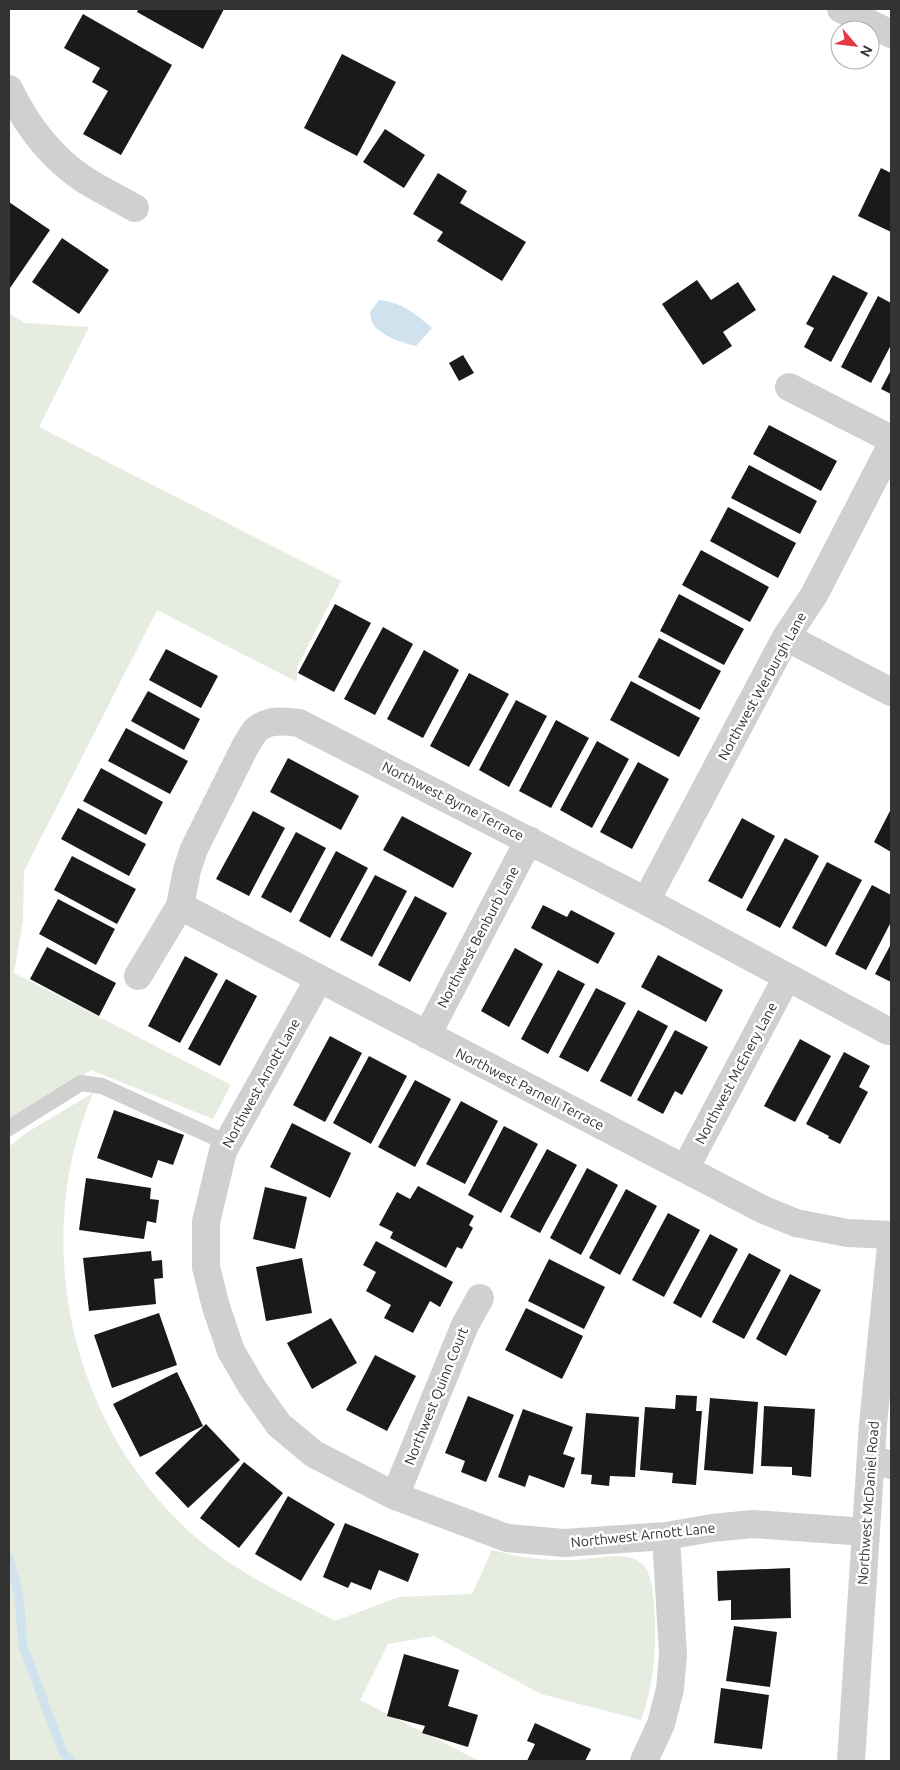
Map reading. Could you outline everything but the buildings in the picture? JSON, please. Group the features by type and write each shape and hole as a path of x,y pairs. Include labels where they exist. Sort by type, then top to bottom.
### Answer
{"street":[{"path":"841,9 891,34"},
{"path":"9,89 22,116 41,141 60,160 84,180 135,208"},
{"path":"789,387 891,439"},
{"name":"Northwest Werburgh Lane","path":"646,901 786,637 814,595 891,446"},
{"path":"786,637 891,692"},
{"name":"Northwest Byrne Terrace","path":"138,976 180,906 187,870 194,848 246,746 255,731 270,722 282,721 299,723 529,840 888,1031"},
{"name":"Northwest Benburb Lane","path":"427,1035 529,840"},
{"name":"Northwest Parnell Terrace","path":"180,906 764,1210 796,1223 847,1232 891,1235"},
{"name":"Northwest McEnery Lane","path":"685,1169 788,977"},
{"name":"Northwest Arnott Lane","path":"319,979 223,1151 206,1222 206,1267 216,1308 231,1351 252,1387 279,1425 314,1454 395,1496 507,1538 564,1543 666,1536 712,1528 753,1524 866,1532"},
{"name":"Northwest McDaniel Road","path":"851,1761 866,1532 881,1462 878,1366 891,1246"},
{"name":"Northwest Quinn Court","path":"395,1496 465,1325 480,1298"},
{"path":"644,1761 661,1724 670,1689 673,1654 666,1536"}],"lane":[{"path":"9,1128 81,1083 102,1086 227,1143"}],"shaded area":[{"path":"9,313 25,323 89,327 39,427 341,581 297,667 297,682 157,610 24,871 23,921 14,973 231,1085 213,1119 91,1070 9,1121"},
{"path":"93,1093 84,1116 71,1163 63,1236 66,1285 74,1334 88,1380 108,1425 133,1467 164,1506 199,1540 231,1564 335,1621 399,1597 472,1594 492,1550 521,1557 551,1560 578,1560 619,1556 639,1561 650,1577 655,1618 655,1648 652,1677 641,1720 541,1694 434,1636 388,1644 360,1700 479,1761 9,1761 9,1147 26,1133"}],"water":[{"path":"379,300 401,306 432,328 416,346 399,341 381,332 373,324 370,312"}],"waterway":[{"path":"9,1558 19,1596 23,1646 62,1750 71,1761"}]}
